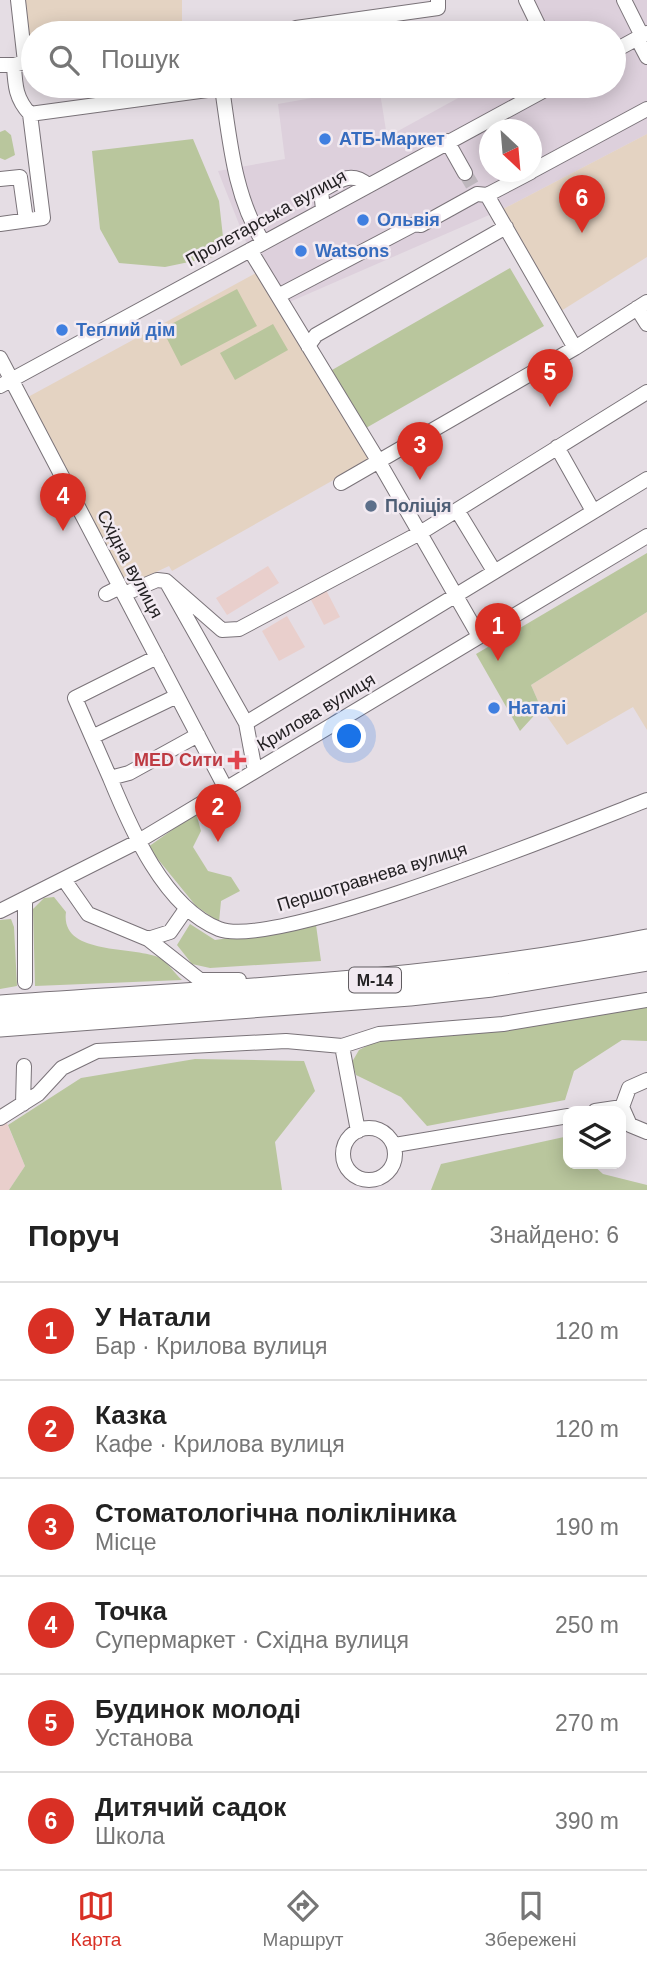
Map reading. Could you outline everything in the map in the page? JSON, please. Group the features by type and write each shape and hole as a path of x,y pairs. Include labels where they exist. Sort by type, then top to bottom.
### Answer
{"highway":[{"name":"М-14","path":"0,1006 485,969 647,940"},
{"name":"М-14","path":"0,1026 410,996 492,986 647,960"},
{"path":"0,998 68,995 101,999"}],"street":[{"path":"18,0 21,27"},
{"path":"346,21 439,8 438,0"},
{"path":"526,0 536,21"},
{"path":"624,0 642,36 647,57"},
{"path":"626,45 642,36"},
{"path":"0,223 43,218 30,114 19,102 7,65"},
{"path":"30,114 148,98"},
{"path":"224,98 238,186 257,246 278,296 379,462 479,636"},
{"name":"Пролетарська вулиця","path":"5,383 529,98"},
{"path":"542,165 642,112 647,126"},
{"path":"447,141 465,173"},
{"path":"0,180 20,177 26,220"},
{"path":"278,296 505,182"},
{"path":"479,193 506,227 575,348"},
{"path":"308,346 316,335 506,227"},
{"path":"341,482 575,348 642,305 647,324"},
{"name":"Східна вулиця","path":"0,358 5,383 122,591 226,789"},
{"path":"106,594 157,580 166,581 222,629 239,629 420,533 647,392"},
{"path":"556,447 593,511"},
{"path":"246,723 647,479"},
{"path":"457,510 494,571"},
{"name":"Крилова вулиця","path":"0,911 65,881 137,842 647,537"},
{"path":"166,581 246,723 255,771"},
{"name":"Першотравнева вулиця","path":"157,657 75,698 137,842 186,909 218,928 231,932 259,931 336,912 469,868 647,800"},
{"path":"92,737 177,696"},
{"path":"110,778 129,773 198,735"},
{"path":"65,881 88,914 148,939 200,980 300,976 327,983"},
{"path":"24,900 25,982"},
{"path":"148,939 170,932 186,909"},
{"path":"0,1118 38,1094 62,1068 97,1051 286,1041 342,1046 379,1034 503,1024 647,1000"},
{"path":"342,1046 358,1130"},
{"path":"23,1104 24,1066"},
{"path":"622,1106 629,1088 647,1080"},
{"path":"626,1116 630,1125 647,1132"},
{"path":"394,1145 563,1117"},
{"path":"358,1130 381,1130 394,1145 396,1159 384,1176 371,1180 358,1178 348,1169 343,1156 346,1143 358,1130"}],"shaded area":[{"path":"24,0 182,0 182,21 26,21"},
{"path":"526,0 647,0 647,134 503,209 278,307 258,272 218,171 285,159 278,104 312,98 381,98 387,137 458,98 626,98 626,21 536,21"},
{"path":"647,134 647,257 561,311 503,209"},
{"path":"258,272 369,460 172,571 169,566 126,586 28,397"},
{"path":"268,566 279,583 227,615 216,598"},
{"path":"325,588 340,617 324,625 309,596"},
{"path":"647,612 647,730 633,707 567,745 541,708 531,685"},
{"path":"287,616 305,647 279,661 262,631"},
{"path":"0,1107 25,1166 9,1190 0,1190"}],"green space":[{"path":"5,130 11,135 15,155 5,160 0,158 0,132"},
{"path":"193,139 219,201 223,237 213,257 165,267 119,263 100,229 92,151"},
{"path":"510,268 544,326 366,428 332,370"},
{"path":"237,289 257,326 181,366 162,329"},
{"path":"273,324 288,350 235,380 220,353"},
{"path":"647,553 647,612 531,685 541,708 520,731 476,654"},
{"path":"196,813 201,831 193,847 208,871 231,877 240,891 221,901 219,922 196,906 148,847"},
{"path":"54,897 66,912 67,926 74,936 99,946 158,957 182,980 35,986 33,909 44,898"},
{"path":"11,919 14,927 17,986 0,989 0,920"},
{"path":"190,924 215,940 316,925 321,961 210,968 192,964 177,945"},
{"path":"647,1005 647,1041 622,1040 574,1071 565,1100 427,1126 401,1097 356,1075 352,1062 359,1050 378,1040 612,1013"},
{"path":"195,1059 304,1061 315,1091 275,1142 282,1190 9,1190 25,1166 8,1125 81,1078"},
{"path":"563,1137 563,1169 598,1169 603,1174 647,1185 647,1190 431,1190 441,1164"}],"tunnel":[{"path":"465,173 474,188"}],"place":[{"name":"АТБ-Маркет","path":"325,139"},
{"name":"Ольвія","path":"363,220"},
{"name":"Дитячий садок","path":"582,233"},
{"name":"Watsons","path":"301,251"},
{"name":"Теплий дім","path":"62,330"},
{"name":"Будинок молоді","path":"550,407"},
{"name":"Стоматологічна полікліника","path":"420,480"},
{"name":"Поліція","path":"371,506"},
{"name":"Точка","path":"63,531"},
{"name":"У Натали","path":"498,661"},
{"name":"Наталі","path":"494,708"},
{"name":"MED Сити","path":"237,760"},
{"name":"Казка","path":"218,842"}]}
